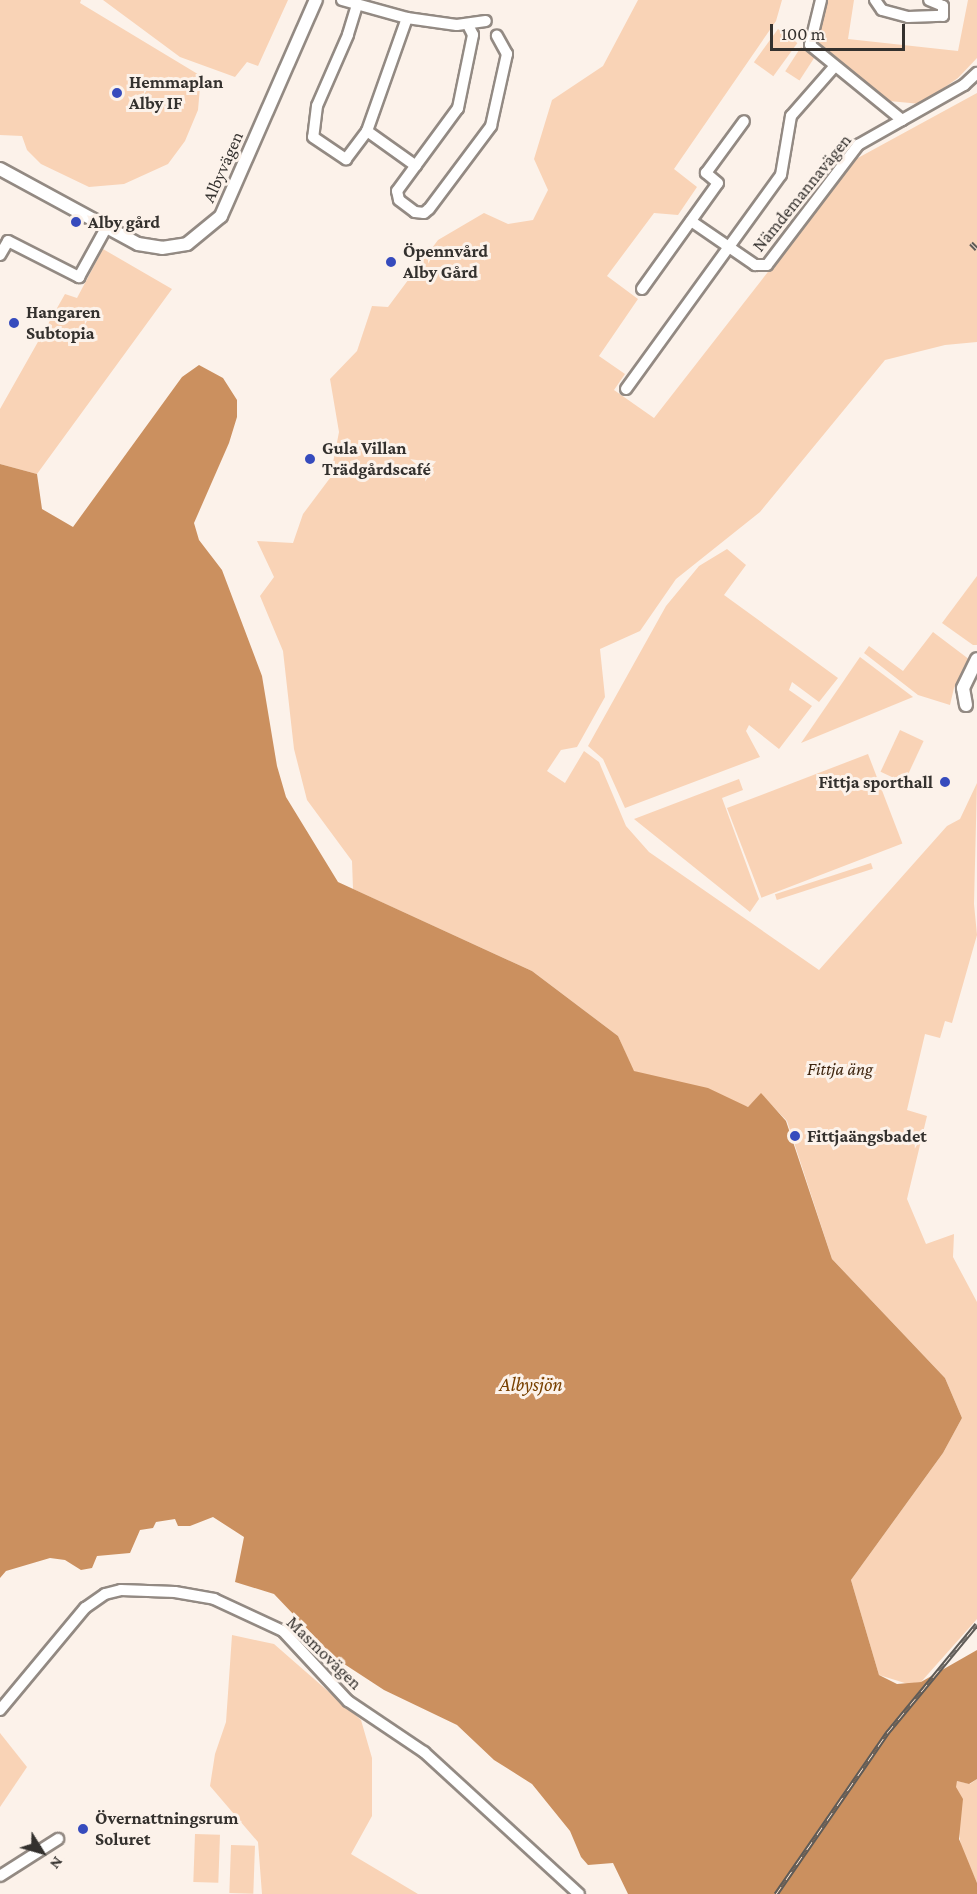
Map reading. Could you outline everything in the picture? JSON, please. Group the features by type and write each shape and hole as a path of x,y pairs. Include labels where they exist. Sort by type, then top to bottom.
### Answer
{"street":[{"name":"Albyvägen","path":"0,169 138,244 176,248 199,238 215,224 316,0"},
{"path":"342,0 407,18 468,25 486,21"},
{"path":"821,0 810,45 834,67 902,120"},
{"path":"875,0 882,10 908,17 943,16 943,6 929,0"},
{"path":"357,5 348,35 317,106 313,137 346,159 367,131 407,18"},
{"path":"468,25 473,35 458,108 397,195 415,212 424,213 490,126 507,54 497,36"},
{"name":"Nämdemannavägen","path":"626,388 781,175 791,116 834,67"},
{"name":"Nämdemannavägen","path":"928,105 977,73"},
{"name":"Nämdemannavägen","path":"691,221 754,265 767,265 858,145 977,80"},
{"path":"642,289 718,183 706,173 744,121"},
{"path":"367,131 416,166"},
{"path":"0,255 8,241 79,277 106,228"},
{"path":"966,705 963,688 977,659"},
{"name":"Masmovägen","path":"0,1710 85,1608 105,1594 121,1590 175,1592 214,1599 283,1631 348,1701 424,1752 579,1894"},
{"path":"0,1876 58,1839"}],"green space":[{"name":"Hemmaplan Alby IF","path":"0,0 81,0 80,3 201,76 198,110 185,141 168,164 124,184 89,187 41,164 27,150 22,136 0,135"},
{"path":"103,0 288,0 258,66 247,62 235,77 180,57"},
{"name":"Fittja äng","path":"638,0 782,0 776,21 674,169 697,187 678,215 654,213 607,276 638,299 599,356 625,374 614,390 654,418 856,159 977,93 977,342 945,345 885,360 760,512 676,579 640,631 600,649 605,697 577,747 561,750 547,771 565,783 584,751 599,762 626,826 649,852 819,970 947,826 960,819 977,783 974,904 977,935 952,1023 945,1021 940,1038 925,1034 907,1110 927,1116 907,1199 926,1244 954,1234 953,1257 977,1302 977,1619 921,1682 908,1684 879,1675 851,1580 943,1453 962,1418 945,1378 832,1259 787,1121 761,1094 748,1107 633,1071 618,1036 532,971 353,889 352,861 307,800 294,749 283,651 260,596 274,577 257,541 293,543 303,514 330,478 339,432 330,379 357,351 372,306 388,307 438,240 484,213 508,224 533,220 548,190 534,159 552,100 603,66"},
{"path":"828,0 854,0 848,39 958,51 968,0 977,0 977,58 958,78 921,104 889,101 817,45 816,34"},
{"path":"778,29 797,43 773,76 754,62"},
{"path":"801,47 815,56 799,81 785,71"},
{"path":"103,249 172,289 37,474 0,464 0,409 65,294 77,298"},
{"path":"727,549 746,565 724,595 838,678 819,702 792,682 789,690 812,706 779,749 749,725 746,731 760,757 625,808 603,759 588,746 666,606 699,566"},
{"path":"977,576 977,645 973,645 942,623"},
{"path":"933,632 970,660 954,688 950,705 918,695 864,653 869,646 903,671"},
{"path":"860,657 913,697 801,743"},
{"path":"900,730 924,741 904,783 881,772"},
{"path":"868,754 902,844 761,898 727,808"},
{"path":"739,779 743,790 722,798 759,899 750,912 634,819"},
{"path":"871,863 873,869 777,900 775,894"},
{"path":"232,1635 274,1644 361,1720 372,1758 372,1816 351,1854 418,1894 262,1894 258,1842 210,1786 215,1754 226,1722"},
{"path":"0,1733 27,1767 0,1807"},
{"path":"977,1779 977,1883 961,1847 958,1825 962,1804 955,1787 957,1781 970,1784"},
{"path":"195,1834 220,1835 218,1883 193,1882"},
{"path":"231,1845 255,1846 253,1894 229,1893"}],"water":[{"name":"Albysjön","path":"199,365 223,378 237,400 237,417 229,443 194,523 199,540 222,570 262,676 277,766 286,797 338,882 532,971 618,1036 634,1071 708,1088 748,1107 761,1093 786,1121 832,1259 945,1378 962,1418 943,1453 851,1580 879,1675 897,1684 921,1682 977,1650 977,1779 969,1784 957,1781 956,1787 963,1799 959,1839 977,1883 977,1894 628,1894 613,1863 588,1865 581,1857 570,1831 532,1784 494,1760 457,1725 384,1690 335,1658 274,1594 235,1582 244,1537 213,1517 190,1526 178,1526 175,1519 156,1522 153,1528 140,1530 130,1553 97,1556 92,1568 81,1570 65,1560 50,1558 6,1571 0,1578 0,464 37,474 42,509 73,527 182,377"}],"railway":[{"path":"971,243 977,249"},
{"path":"776,1894 887,1733 977,1624"}],"place":[{"name":"Hemmaplan Alby IF","path":"117,93"},
{"name":"Alby gård","path":"76,222"},
{"name":"Öpennvård Alby Gård","path":"391,262"},
{"name":"Hangaren Subtopia","path":"14,323"},
{"name":"Gula Villan Trädgårdscafé","path":"310,459"},
{"name":"Fittja sporthall","path":"945,782"},
{"name":"Fittjaängsbadet","path":"795,1136"},
{"name":"Övernattningsrum Soluret","path":"83,1829"}]}
